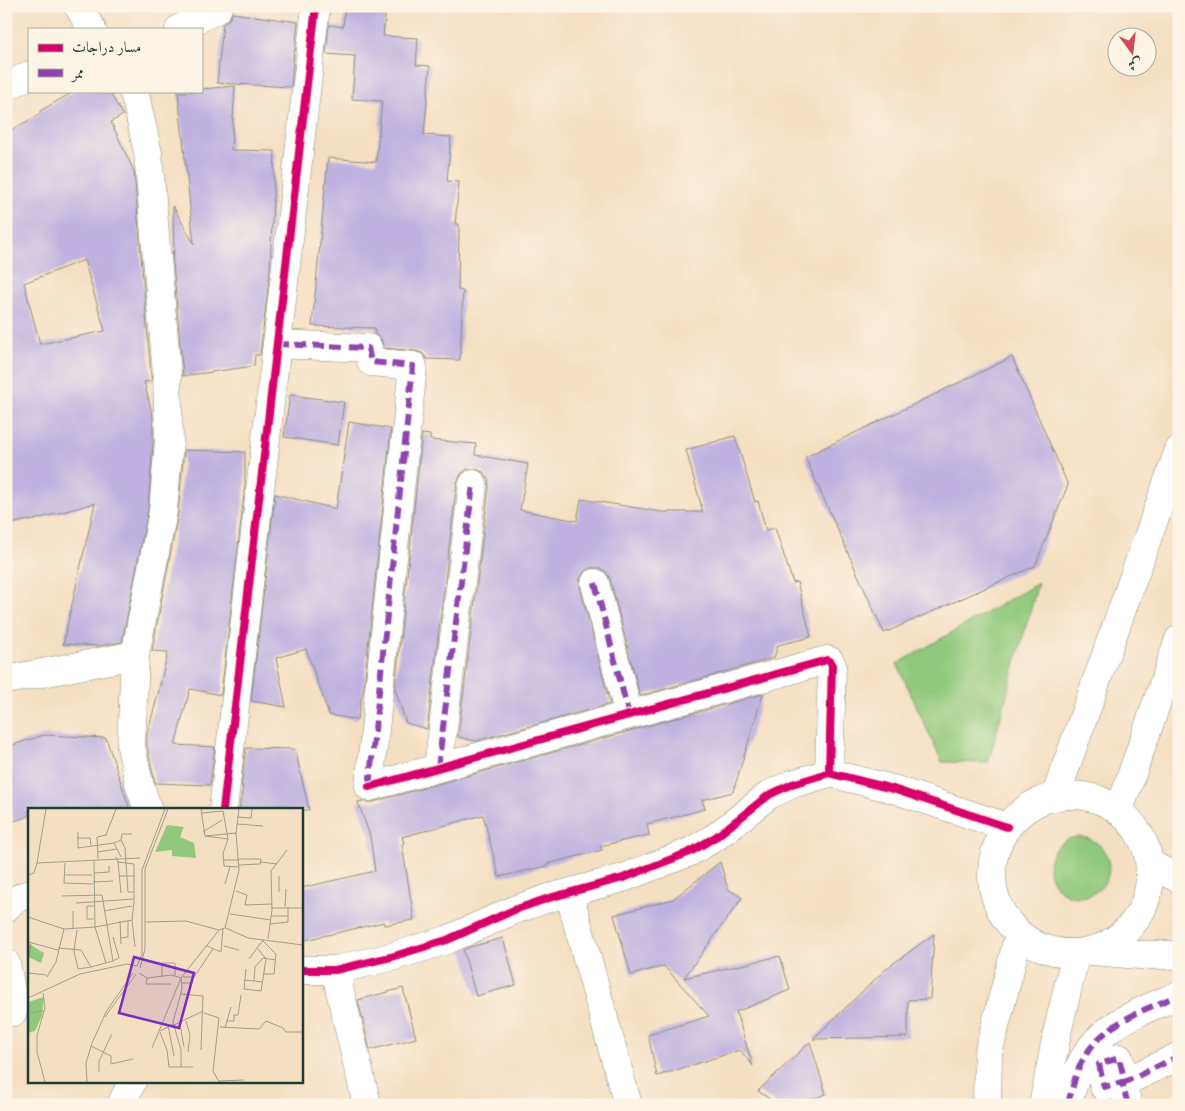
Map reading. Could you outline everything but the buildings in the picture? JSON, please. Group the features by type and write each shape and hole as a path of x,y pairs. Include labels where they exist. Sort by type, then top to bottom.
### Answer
{"street":[{"path":"78,6 91,28"},
{"path":"223,808 316,6"},
{"path":"181,28 217,7"},
{"path":"6,86 28,75"},
{"path":"133,92 148,153 167,374 169,441 163,511 136,655 131,747 147,808"},
{"path":"277,344 368,348 371,362 413,366 369,787 827,660 832,665 829,773"},
{"path":"1054,797 1179,450"},
{"path":"438,768 473,484"},
{"path":"595,583 629,714"},
{"path":"1119,811 1179,639"},
{"path":"6,680 136,655"},
{"path":"302,970 334,970 391,957 447,940 514,910 623,878 690,852 717,836 769,794 792,784 829,773 893,789 1008,827"},
{"path":"1083,952 1112,942 1130,928 1143,909 1150,887 1150,864 1145,844 1134,826 1119,811 1105,802 1088,797 1072,795 1054,797 1028,808 1017,817 1008,827 998,844 992,863 992,883 997,902 1006,919 1019,934 1031,943 1061,953 1179,955"},
{"path":"1150,864 1179,879"},
{"path":"569,893 628,1105"},
{"path":"6,908 9,904 28,894"},
{"path":"987,1105 988,1054 1019,934"},
{"path":"1043,1105 1058,1029 1083,952"},
{"path":"6,963 16,1012"},
{"path":"334,970 367,1105"},
{"path":"1068,1105 1082,1059 1093,1044 1108,1030 1135,1014 1179,995"},
{"path":"1128,1105 1122,1082 1104,1087 1099,1064 1119,1058 1125,1082 1179,1056"},
{"path":"121,1105 131,1084"}],"green space":[{"path":"1038,583 988,763 942,762 897,664"},
{"path":"1079,837 1091,839 1104,850 1109,867 1107,879 1096,892 1079,897 1067,895 1054,884 1049,867 1051,855 1062,842"}],"marked path":[{"path":"277,344 368,348 371,362 413,366 369,787"},
{"path":"438,768 473,484"},
{"path":"595,583 629,715"},
{"path":"1068,1105 1081,1064 1090,1048 1101,1036 1129,1017 1179,995"},
{"path":"1128,1105 1122,1082 1104,1087 1099,1064 1119,1058 1125,1082 1179,1056"}],"cycle path":[{"path":"223,808 316,6"},
{"path":"369,787 827,660 832,665 829,773"},
{"path":"302,970 335,970 391,957 447,940 514,910 549,898 623,878 690,852 717,836 769,795 792,784 829,773 893,789 1007,827"}]}
